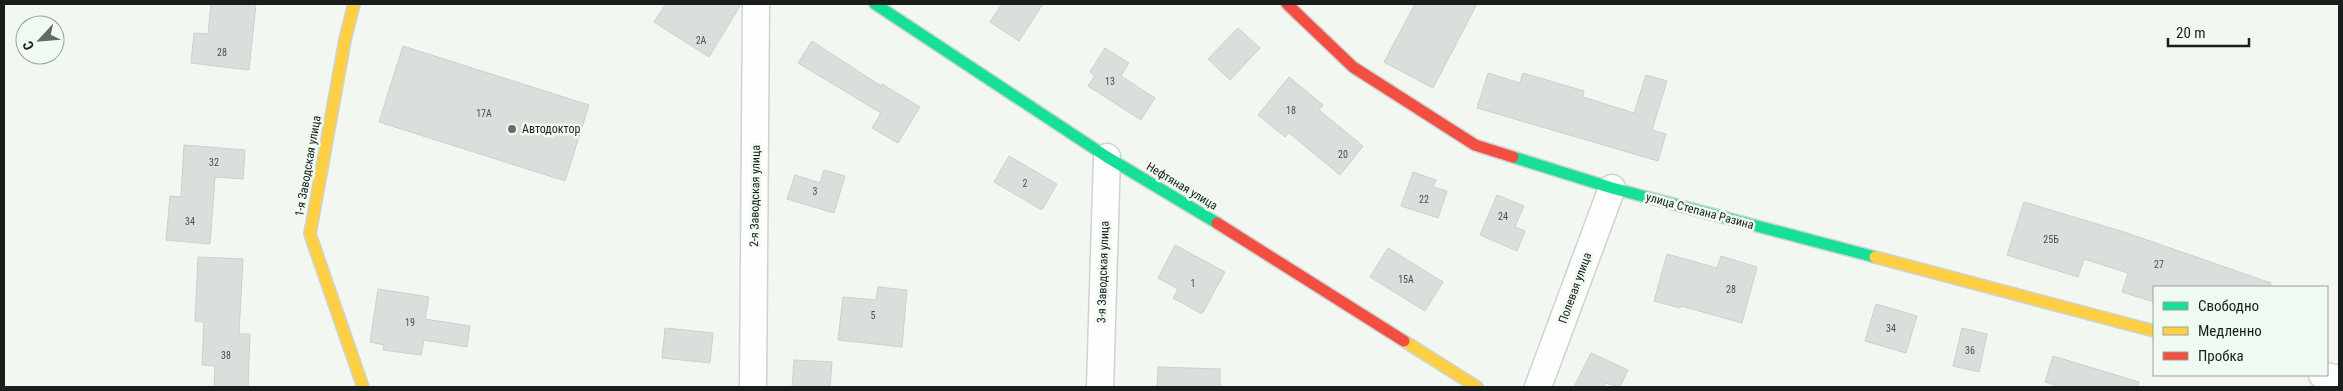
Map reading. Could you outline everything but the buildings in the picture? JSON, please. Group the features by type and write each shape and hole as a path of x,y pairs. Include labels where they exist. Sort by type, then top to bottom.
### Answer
{"street":[{"name":"1-я Заводская улица","path":"354,4 345,40 310,234 363,387"},
{"name":"2-я Заводская улица","path":"753,387 756,4"},
{"name":"Нефтяная улица","path":"875,4 1107,157 1208,217 1477,387"},
{"name":"улица Степана Разина","path":"1287,4 1353,67 1475,145 1612,188 2153,331"},
{"name":"3-я Заводская улица","path":"1100,387 1107,157"},
{"name":"Полевая улица","path":"1538,387 1612,188"},
{"path":"2326,376 2339,379"}],"traffic: fast":[{"path":"875,4 1107,157 1217,223"},
{"path":"1513,157 1612,188 1875,257"}],"traffic: slow":[{"path":"354,4 345,40 310,234 363,387"},
{"path":"1875,257 2153,331"},
{"path":"1404,341 1477,387"}],"traffic: jam":[{"path":"1287,4 1353,67 1475,145 1513,157"},
{"path":"1217,223 1404,341"}],"place":[{"name":"Автодоктор","path":"512,129"}]}
